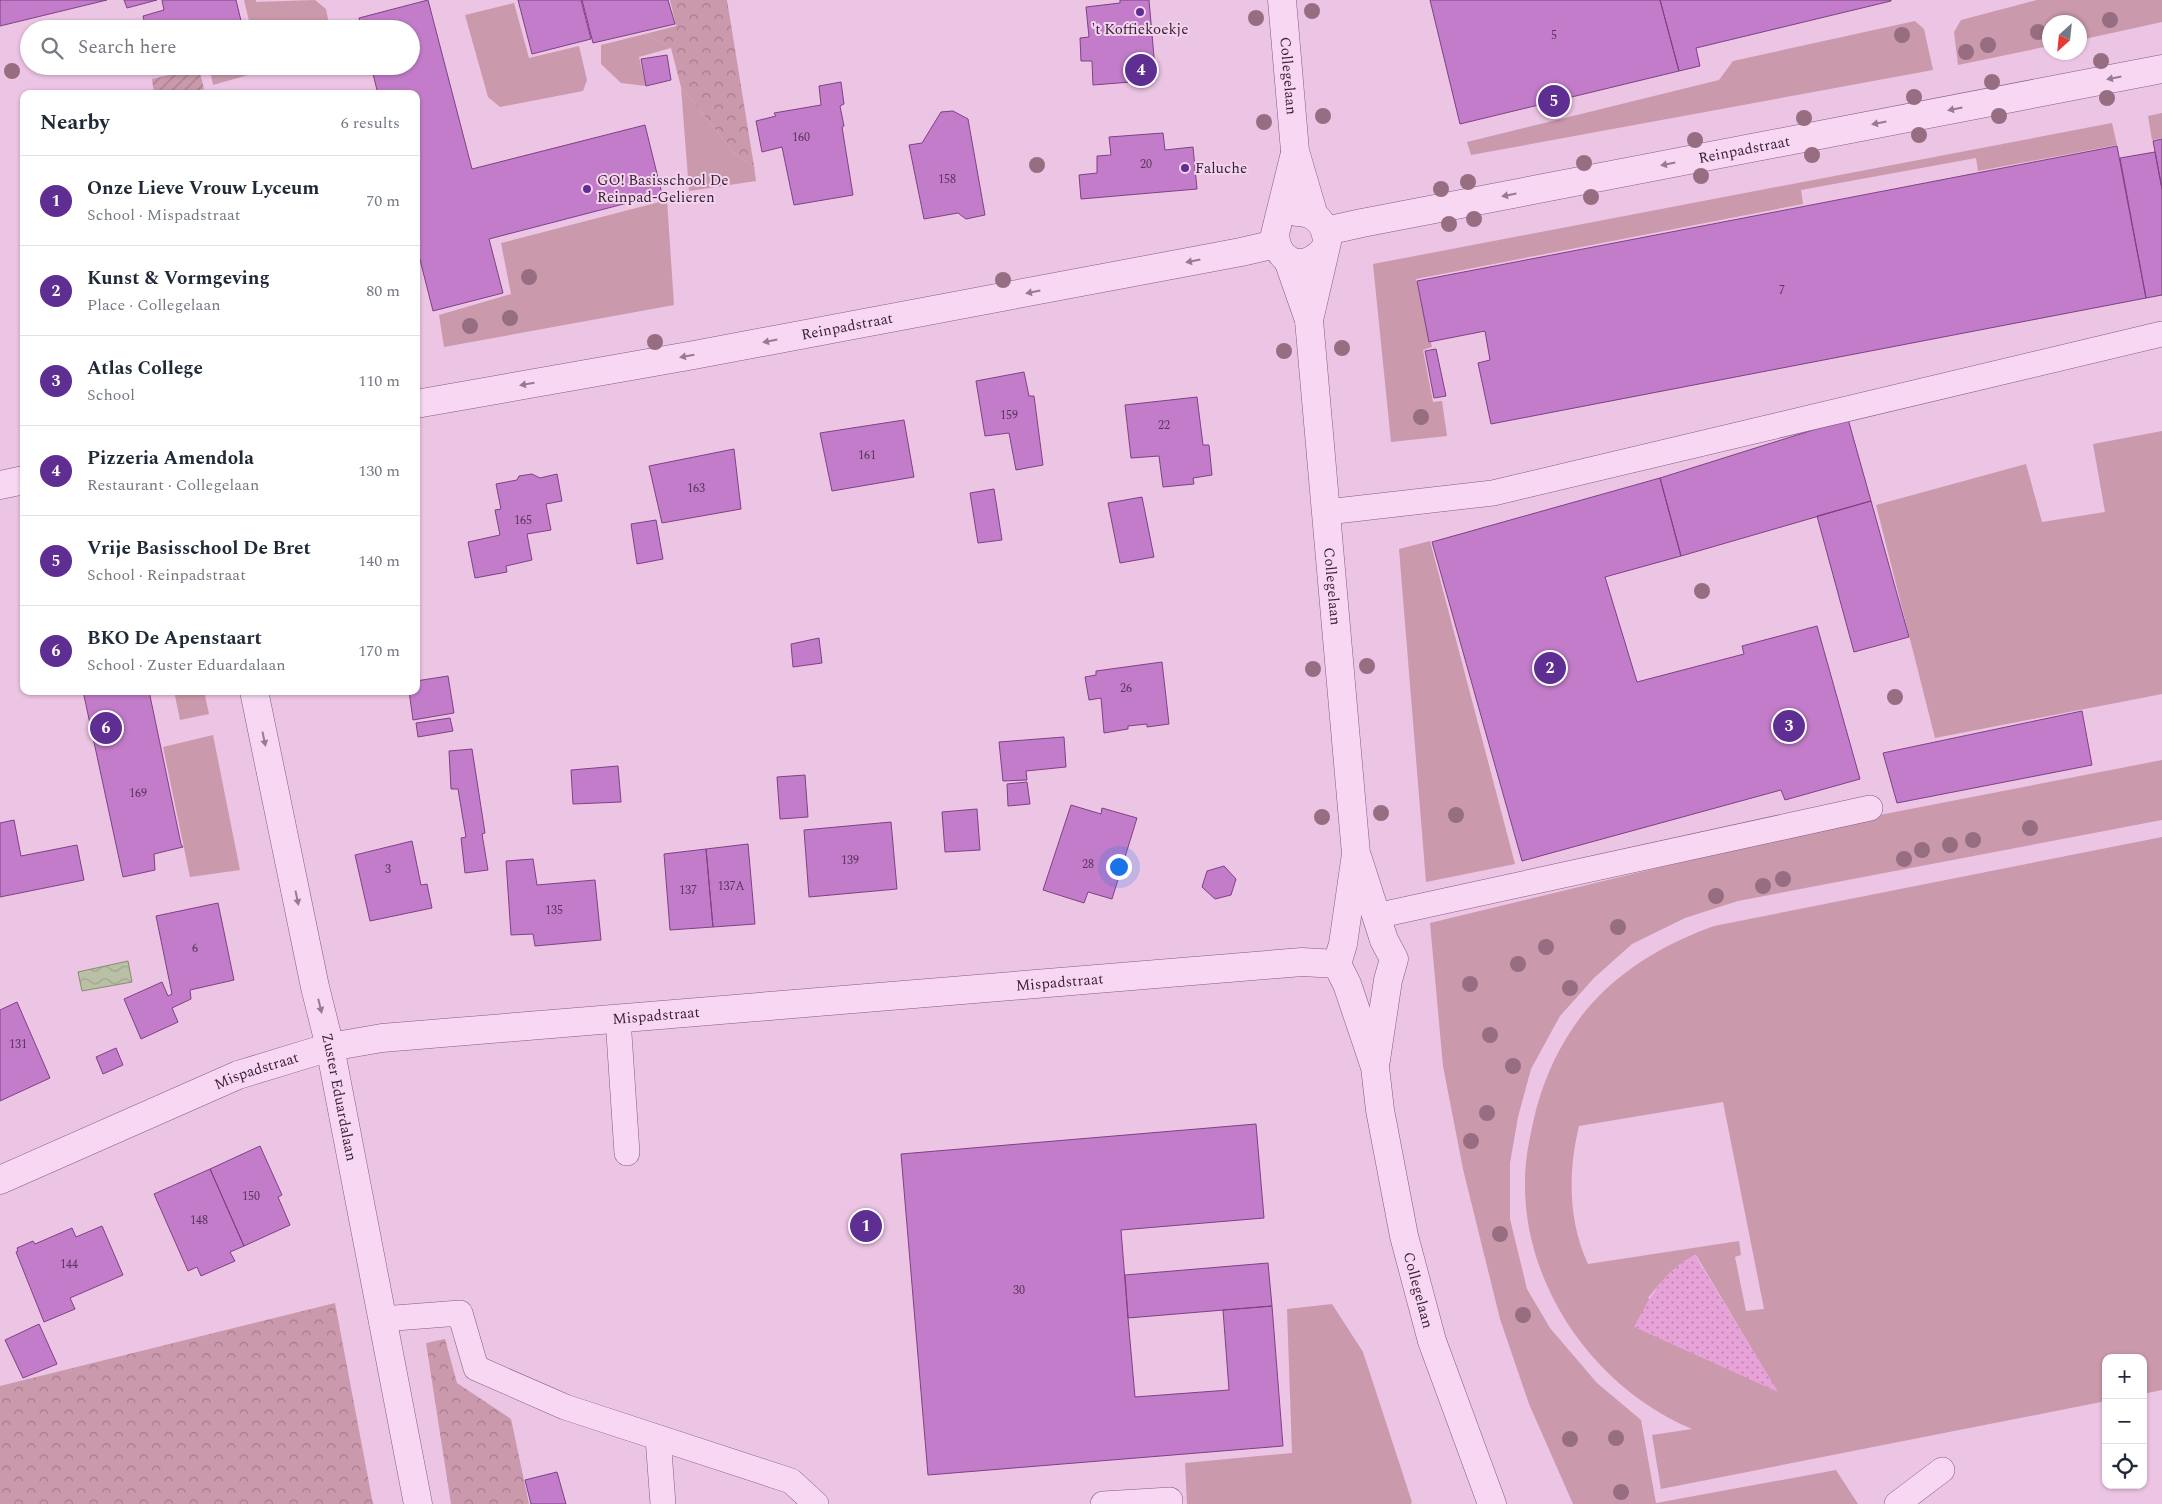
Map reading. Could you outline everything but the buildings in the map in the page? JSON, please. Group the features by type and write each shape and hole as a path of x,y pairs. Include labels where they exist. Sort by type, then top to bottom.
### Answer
{"street":[{"name":"Collegelaan","path":"1282,0 1296,151 1321,233 1309,320 1356,854 1343,964 1375,1067 1380,1110 1404,1236 1432,1341 1492,1504"},
{"name":"Reinpadstraat","path":"1321,233 1362,223 2162,69"},
{"name":"Collegelaan","path":"1296,151 1281,242 1309,320"},
{"path":"1295,212 1305,212 1321,233 1317,258 1307,263 1297,263 1281,242 1286,217 1295,212"},
{"name":"Reinpadstraat","path":"420,403 694,355 1240,252 1281,242"},
{"path":"0,485 20,481"},
{"name":"Zuster Eduardalaan","path":"255,695 315,987 330,1047 418,1504"},
{"name":"Collegelaan","path":"1356,854 1380,928 1394,959 1388,980 1375,1067"},
{"path":"1380,928 1363,933 1343,964 1368,990 1388,980"},
{"name":"Mispadstraat","path":"0,1180 238,1075 330,1047 382,1038 1302,962 1343,964"}],"lane":[{"path":"1327,512 1493,494 2162,334"},
{"path":"1380,928 1870,808"},
{"path":"618,1019 627,1154"},
{"path":"382,1319 460,1313 476,1368 565,1407 791,1481 816,1504"},
{"path":"658,1438 663,1504"},
{"path":"1897,1504 1942,1470"},
{"path":"1104,1504 1170,1500 1170,1504"}],"green space":[{"path":"244,0 256,0 256,2 315,0 326,9 328,20 249,20"},
{"path":"670,0 727,0 754,166 735,154 681,87 671,48 645,34 676,26"},
{"path":"2037,0 2162,0 2162,22 2087,38 2087,15 2042,15 2042,47 1958,65 1954,32 1961,20"},
{"path":"514,3 529,58 579,46 587,80 583,91 500,107 488,97 465,15"},
{"path":"1915,21 1924,29 1933,70 1471,155 1467,142 1719,80 1733,61"},
{"path":"645,34 671,48 639,57 646,86 621,83 601,64 601,45"},
{"path":"169,75 201,75 204,89 153,90 152,79"},
{"path":"211,75 248,75 213,85"},
{"path":"681,87 735,154 754,166 756,181 689,191"},
{"path":"2162,113 2162,138 2152,140 2148,116"},
{"path":"2112,123 2117,145 1978,171 1976,158 1801,190 1803,204 1416,279 1432,347 1423,350 1433,402 1442,401 1447,436 1391,442 1373,264"},
{"path":"667,200 674,305 444,347 439,315 511,294 501,243"},
{"path":"2162,431 2162,694 1935,738 1876,505 2026,464 2042,522 2105,512 2093,444"},
{"path":"1430,541 1515,864 1426,882 1399,549"},
{"path":"175,695 205,695 209,714 180,720"},
{"path":"213,735 240,870 190,877 163,747"},
{"path":"2162,760 2162,820 1738,901 1685,918 1632,944 1594,978 1560,1016 1531,1069 1518,1117 1510,1163 1510,1219 1527,1289 1550,1328 1597,1383 1641,1420 1656,1503 1836,1470 1858,1504 1573,1504 1529,1404 1500,1319 1463,1169 1443,1066 1430,923 1864,818"},
{"path":"2162,837 2162,1390 2147,1393 2147,1354 2102,1354 2102,1402 1661,1489 1652,1435 1692,1429 1655,1410 1621,1385 1591,1355 1566,1321 1547,1284 1533,1245 1526,1204 1526,1162 1536,1110 1546,1080 1559,1050 1576,1023 1597,998 1623,975 1651,955 1682,939 1714,926","holes":["1723,1102 1764,1309 1746,1311 1735,1257 1741,1255 1739,1241 1588,1264 1581,1248 1573,1213 1573,1160 1579,1126","1696,1255 1777,1391 1648,1298 1675,1269"]},
{"path":"335,1303 373,1504 0,1504 0,1386"},
{"path":"1332,1304 1363,1352 1412,1502 1411,1504 1187,1504 1185,1463 1292,1453 1287,1309"},
{"path":"445,1339 457,1383 511,1419 529,1504 451,1504 426,1343"}],"sand":[{"path":"1695,1255 1778,1392 1634,1327 1652,1295 1666,1276 1684,1261"}],"water":[{"path":"128,961 132,982 82,991 78,972"}],"place":[{"name":"'t Koffiekoekje","path":"1140,12"},
{"name":"Pizzeria Amendola","path":"1141,70"},
{"name":"Vrije Basisschool De Bret","path":"1554,101"},
{"name":"Faluche","path":"1185,168"},
{"name":"GO! Basisschool De Reinpad-Gelieren","path":"587,189"},
{"name":"Kunst & Vormgeving","path":"1550,668"},
{"name":"Atlas College","path":"1789,726"},
{"name":"BKO De Apenstaart","path":"106,728"},
{"name":"Onze Lieve Vrouw Lyceum","path":"866,1226"}]}
